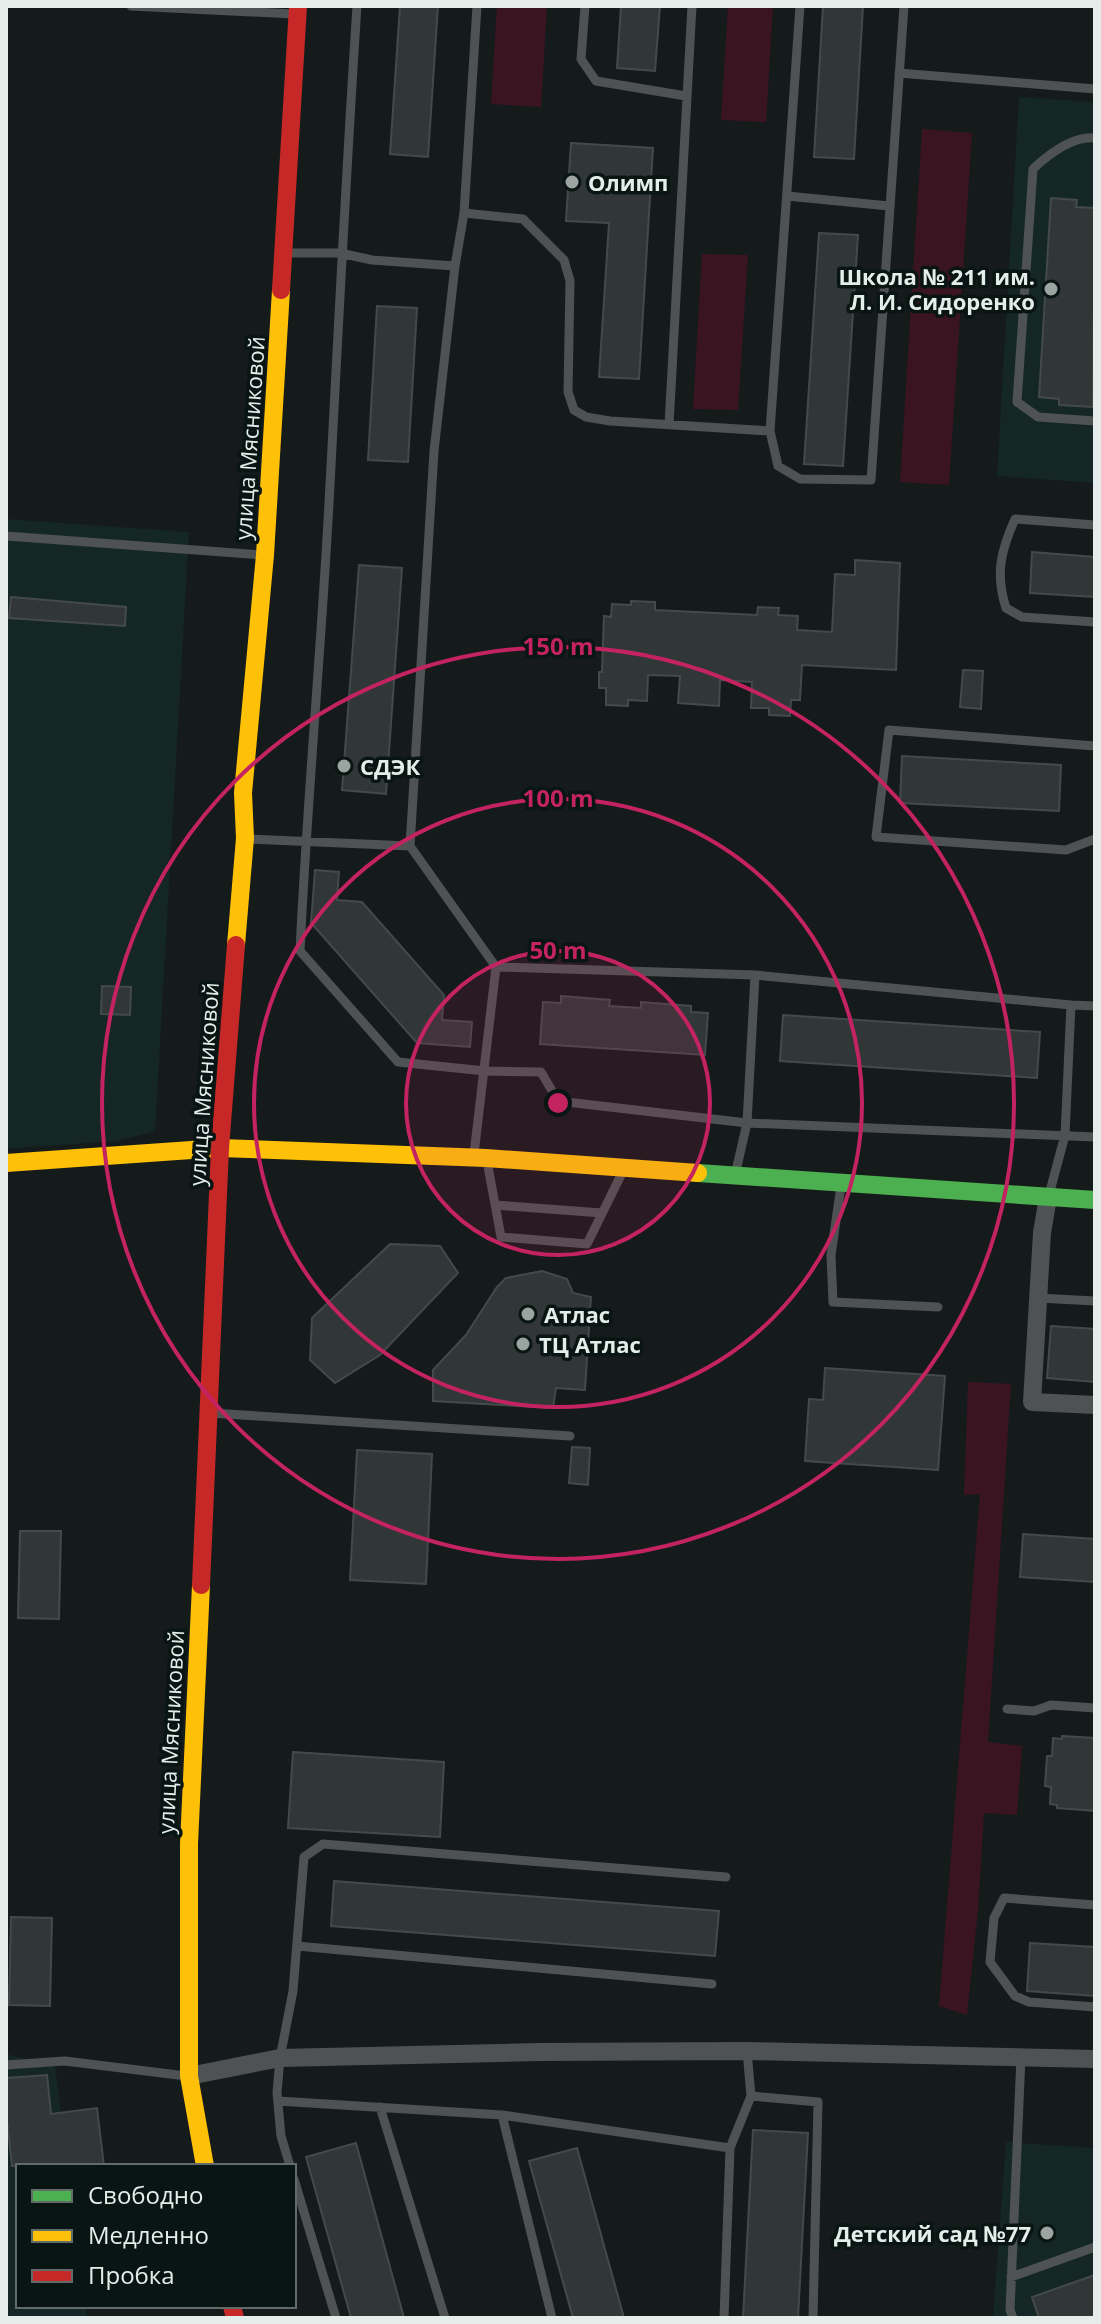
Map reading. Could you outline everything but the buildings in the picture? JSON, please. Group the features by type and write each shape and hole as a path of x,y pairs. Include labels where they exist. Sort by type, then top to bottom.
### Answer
{"street":[{"name":"улица Мясниковой","path":"205,2164 189,2076 189,1844 220,1148 245,838 243,793 265,555 298,10"},
{"path":"6,1163 220,1148 480,1157 1095,1200"},
{"path":"1048,1197 1042,1233 1032,1402 1095,1405"},
{"path":"189,2076 280,2058 524,2052 747,2051 1095,2059"}],"lane":[{"path":"131,6 298,10"},
{"path":"357,6 300,951 398,1062 485,1071 541,1072 558,1101 747,1123 1095,1137"},
{"path":"477,6 464,213 434,451 410,846 496,967 480,1157 501,1237 587,1244 625,1167"},
{"path":"585,6 581,59 596,81 686,96"},
{"path":"669,425 692,6"},
{"path":"800,6 770,431 778,466 800,479 871,480 904,6"},
{"path":"899,73 1095,89"},
{"path":"1095,138 1087,137 1052,151 1033,169 1017,402 1038,417 1095,421"},
{"path":"787,196 889,206"},
{"path":"464,213 523,219 564,260 570,281 568,392 574,410 586,417 610,421 770,431"},
{"path":"285,253 340,253 372,260 455,266"},
{"path":"1095,525 1015,519 1002,547 1000,588 1006,608 1022,617 1095,622"},
{"path":"6,536 265,555"},
{"path":"1095,746 889,730 876,837 1066,850 1095,838"},
{"path":"245,838 410,846"},
{"path":"496,967 755,975 1095,1006"},
{"path":"735,1175 747,1123 755,975"},
{"path":"1048,1197 1065,1135 1071,1005"},
{"path":"841,1182 831,1255 833,1302 938,1307"},
{"path":"495,1205 602,1213"},
{"path":"1038,1298 1095,1301"},
{"path":"208,1413 570,1436"},
{"path":"1007,1709 1034,1711 1049,1705 1095,1708"},
{"path":"289,2164 281,2136 278,2101 280,2058 293,1991 304,1857 323,1844 726,1877"},
{"path":"1095,1905 1004,1898 994,1918 990,1962 1015,1996 1029,2002 1095,2007"},
{"path":"297,1946 712,1984"},
{"path":"724,2318 730,2148 751,2096 747,2051"},
{"path":"1013,2318 1010,2310 1011,2277 1021,2057"},
{"path":"6,2065 65,2061 189,2076"},
{"path":"751,2096 818,2102 813,2318"},
{"path":"278,2101 502,2115 730,2148"},
{"path":"380,2107 445,2318"},
{"path":"502,2115 552,2318"},
{"path":"296,2186 336,2318"},
{"path":"1011,2277 1095,2247"}],"shaded area":[{"path":"497,6 547,6 541,107 491,104"},
{"path":"728,6 773,6 766,122 721,120"},
{"name":"Школа № 211 им. Л. И. Сидоренко","path":"1019,97 1095,102 1095,483 997,476"},
{"path":"922,129 972,133 949,485 900,482"},
{"path":"702,254 748,255 738,410 693,409"},
{"path":"6,519 189,532 155,1131 117,1141 6,1147"},
{"path":"968,1382 1011,1384 988,1742 1022,1746 1017,1815 984,1813 967,2015 939,2006 980,1494 964,1495"},
{"path":"6,2054 55,2066 68,2164 16,2164 16,2308 85,2308 87,2318 6,2318"},
{"name":"Детский сад №77","path":"1006,2142 1095,2148 1095,2318 993,2318"}],"traffic: fast":[{"path":"698,1173 1095,1200"}],"traffic: slow":[{"path":"236,945 245,838 243,793 265,555 281,290"},
{"path":"6,1163 220,1148 486,1158 698,1173"},
{"path":"201,1585 189,1844 189,2076 205,2164"}],"traffic: jam":[{"path":"281,290 298,6"},
{"path":"201,1585 220,1148 236,945"},
{"path":"232,2308 235,2318"}],"place":[{"name":"Олимп","path":"572,182"},
{"name":"Школа № 211 им. Л. И. Сидоренко","path":"1051,289"},
{"name":"СДЭК","path":"344,766"},
{"name":"Атлас","path":"528,1314"},
{"name":"ТЦ Атлас","path":"523,1344"},
{"name":"Детский сад №77","path":"1047,2233"}]}
